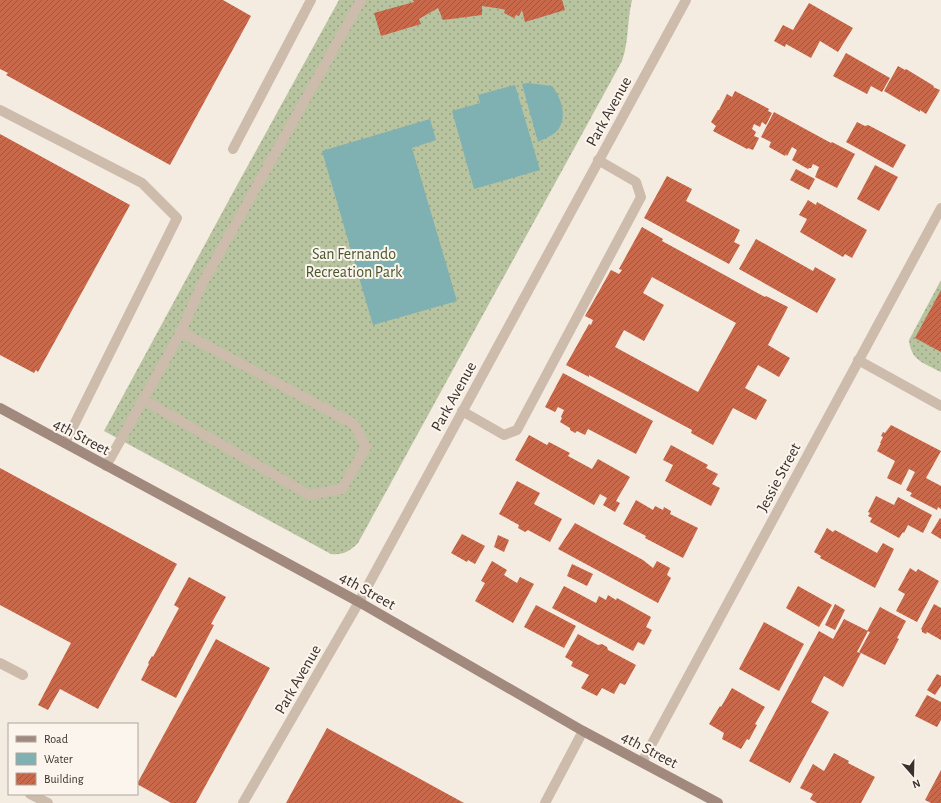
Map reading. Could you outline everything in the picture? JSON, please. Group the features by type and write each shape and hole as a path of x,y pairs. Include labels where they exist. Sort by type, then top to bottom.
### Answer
{"street":[{"path":"233,149 311,0"},
{"path":"106,466 181,332 201,286 361,0"},
{"name":"Park Avenue","path":"243,803 359,602 686,0"},
{"path":"0,110 142,183 177,218 65,443"},
{"path":"462,411 504,435 517,430 641,197 636,182 598,160"},
{"name":"Jessie Street","path":"642,762 941,208"},
{"path":"144,400 308,495 342,489 366,447 354,424 181,332"},
{"path":"858,360 941,406"},
{"name":"4th Street","path":"0,408 359,602 583,731 718,803"},
{"path":"0,663 23,675"},
{"path":"545,803 583,731"},
{"path":"32,795 48,803"}],"green space":[{"name":"San Fernando Recreation Park","path":"339,0 632,0 626,46 622,61 358,543 346,552 331,554 104,431"},
{"path":"941,280 941,372 919,360 912,353 909,340"}],"water":[{"path":"528,83 552,86 562,107 563,119 558,130 538,142 522,84"},
{"path":"515,85 540,170 474,189 452,111 480,103 478,95"},
{"path":"430,119 436,140 412,148 457,301 373,325 322,151"}],"building":[{"path":"0,0 223,0 251,16 170,165 6,75 8,73 0,69"},
{"path":"413,0 562,0 565,10 525,22 522,10 519,16 516,15 514,18 504,13 505,10 482,6 482,15 443,20 438,8 419,19 421,24 381,36 374,13 414,2"},
{"path":"809,3 853,28 838,52 820,41 811,58 786,44 785,47 774,41 783,25 793,30"},
{"path":"846,53 890,78 882,92 871,86 867,94 833,76"},
{"path":"898,66 905,70 906,69 940,90 926,114 884,91"},
{"path":"735,91 769,109 768,111 772,113 766,125 762,122 760,127 754,124 752,129 756,132 754,136 759,138 753,150 747,149 713,131 716,126 711,122 727,94 732,97"},
{"path":"774,112 831,143 832,142 855,154 837,188 815,177 819,167 813,164 811,168 808,169 792,160 797,150 792,147 787,156 786,154 785,156 769,147 771,142 761,137"},
{"path":"857,122 865,126 868,125 906,145 893,168 846,142"},
{"path":"0,134 130,205 38,372 36,370 34,373 0,355"},
{"path":"875,165 898,177 879,211 857,199"},
{"path":"796,169 815,179 809,190 790,180"},
{"path":"667,176 692,189 686,201 740,230 734,242 740,245 729,264 644,218"},
{"path":"808,200 816,205 817,202 867,230 852,258 845,254 843,257 800,232 807,219 799,215"},
{"path":"642,227 663,239 662,241 765,297 766,296 788,307 768,345 790,358 779,377 758,365 745,388 767,400 756,420 733,408 713,445 691,433 692,430 589,375 589,377 566,365 589,324 591,325 593,320 585,316 611,270 619,274 622,270 619,269","holes":["652,277 736,323 698,392 615,347 624,330 644,341 664,305 643,293"]},
{"path":"756,239 813,271 815,267 836,279 817,313 739,269"},
{"path":"941,290 941,352 915,338"},
{"path":"563,373 653,421 636,454 588,429 585,435 577,431 575,433 560,422 564,410 558,407 555,412 545,407"},
{"path":"891,425 941,451 926,478 941,486 941,509 938,507 937,510 910,496 912,493 906,490 915,472 909,469 901,485 887,478 895,461 877,451 883,437 881,436 883,432 885,433"},
{"path":"529,435 547,445 549,442 570,453 568,456 592,469 598,459 630,477 616,501 620,503 615,512 603,505 607,498 600,494 594,505 515,460"},
{"path":"671,445 708,465 706,468 718,474 712,484 720,488 711,506 665,481 673,465 663,460"},
{"path":"0,468 177,564 98,709 60,689 48,710 38,705 71,643 0,605"},
{"path":"517,481 540,493 534,504 562,519 550,542 528,530 525,532 518,528 519,525 499,514"},
{"path":"876,496 894,505 898,497 932,515 923,533 908,525 904,533 903,532 899,538 870,522 872,518 868,516 870,513 868,512"},
{"path":"636,500 653,510 655,506 663,510 664,507 671,511 670,514 698,528 683,558 645,538 646,536 623,524"},
{"path":"940,518 941,519 941,539 931,533"},
{"path":"575,523 643,560 653,568 657,561 670,568 667,575 671,578 658,603 558,549"},
{"path":"827,528 833,532 835,530 877,553 883,543 894,549 875,588 820,558 821,556 814,552"},
{"path":"462,534 485,546 475,564 468,560 467,562 451,553"},
{"path":"498,535 509,540 504,552 494,547"},
{"path":"492,561 507,570 504,575 517,583 520,577 534,584 513,623 475,601 485,583 481,581"},
{"path":"572,564 593,574 587,586 567,576"},
{"path":"910,568 916,572 918,569 939,581 917,622 896,611 905,594 898,590"},
{"path":"189,577 226,597 211,624 214,625 176,698 141,680 149,664 148,663 152,656 153,657 179,608 174,605"},
{"path":"564,586 596,603 599,596 606,600 608,595 616,600 617,598 651,617 646,627 652,630 644,645 638,642 633,651 552,608"},
{"path":"798,586 832,605 819,627 786,608"},
{"path":"835,604 845,610 835,630 825,625"},
{"path":"934,604 941,608 941,640 927,632 926,634 922,632 921,629"},
{"path":"536,605 576,626 564,648 524,627"},
{"path":"880,607 906,621 897,638 899,639 885,665 859,652 870,632 867,631"},
{"path":"844,619 868,631 857,652 861,653 843,687 824,676 811,702 829,712 790,783 749,761 819,631 833,639"},
{"path":"764,622 804,644 779,691 739,669"},
{"path":"578,634 598,645 602,644 607,647 608,650 636,665 625,685 620,683 614,694 602,688 597,696 581,688 589,675 571,666 573,662 565,657"},
{"path":"216,639 270,668 196,803 171,803 138,785"},
{"path":"937,674 941,676 941,686 935,695 927,690"},
{"path":"732,688 765,707 755,724 757,725 749,740 747,739 741,749 722,739 724,733 709,724"},
{"path":"927,695 941,702 941,720 937,727 915,716"},
{"path":"327,728 464,803 286,803"},
{"path":"834,753 849,761 848,763 875,777 861,803 817,803 810,799 813,794 800,788 813,764 824,771"},
{"path":"941,770 941,803 931,803 925,800"}]}
